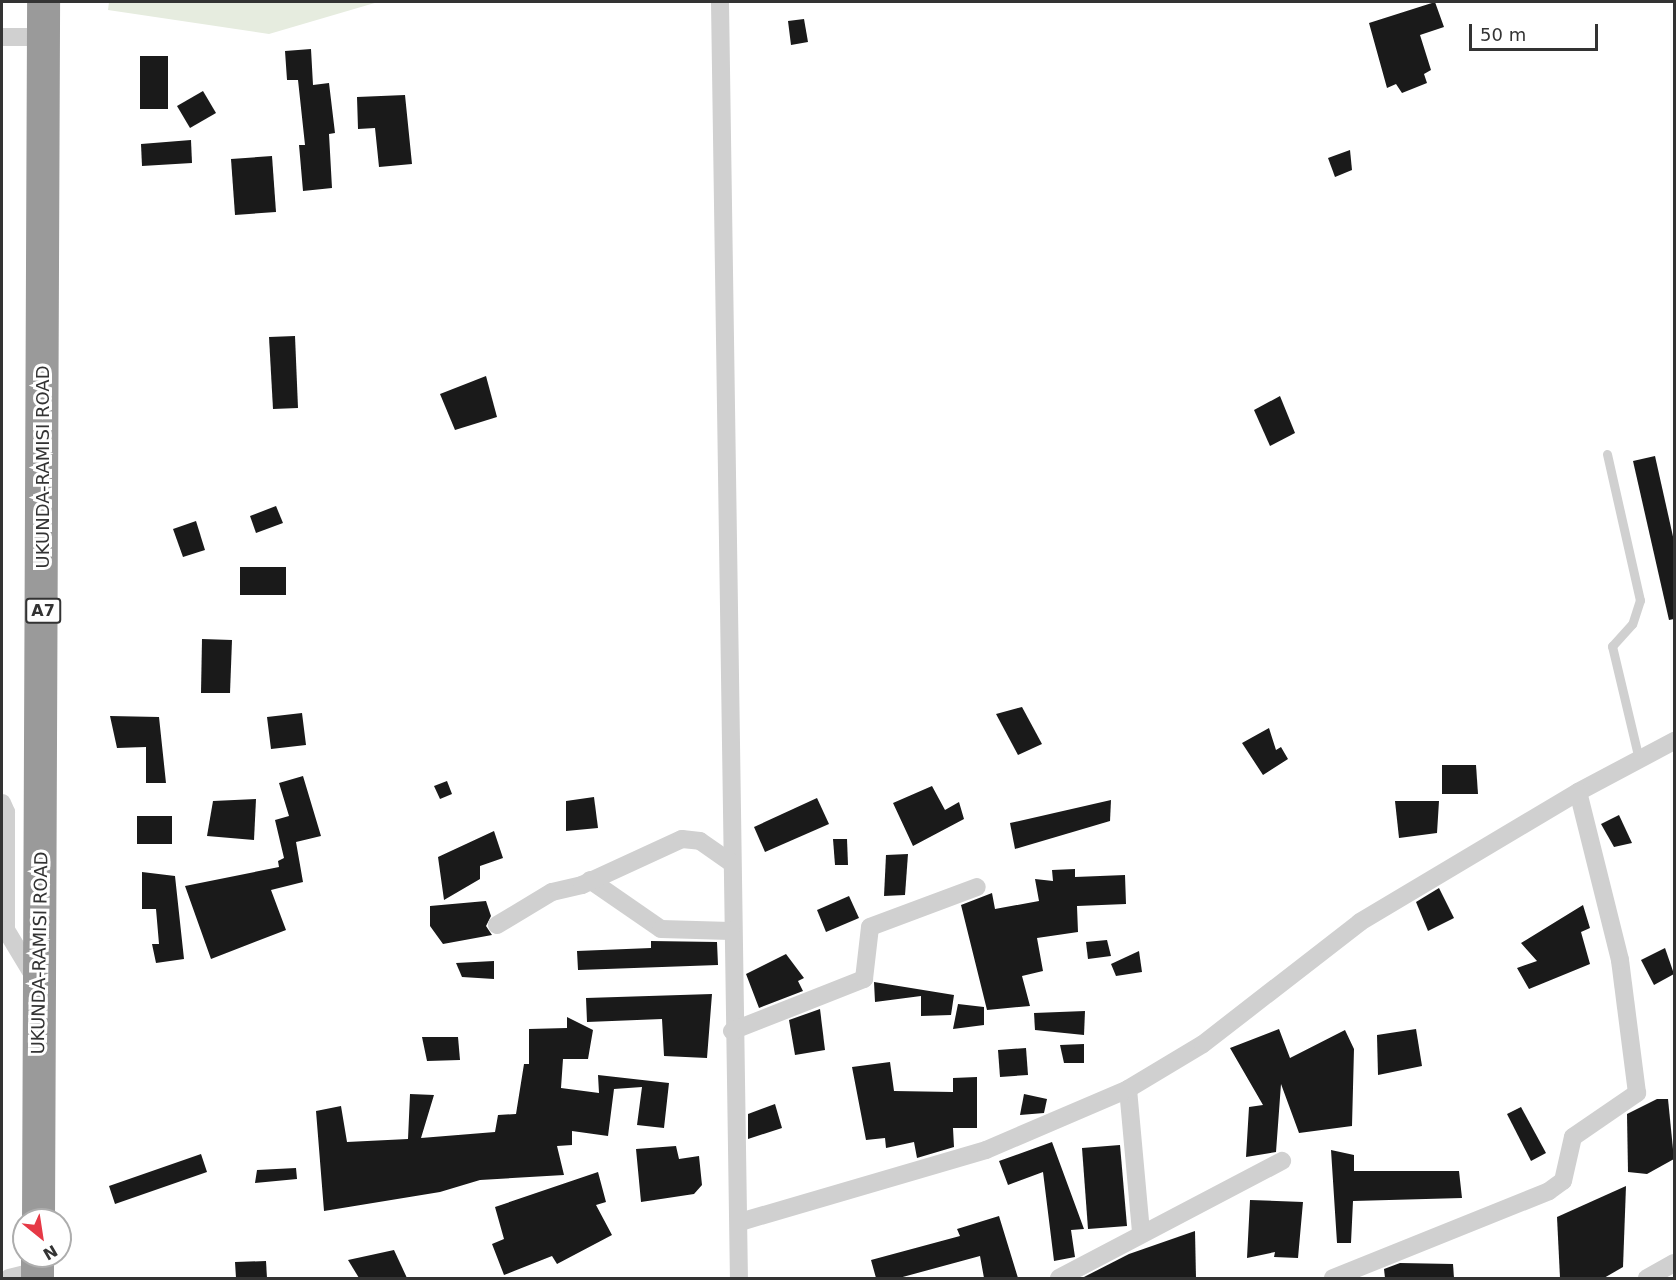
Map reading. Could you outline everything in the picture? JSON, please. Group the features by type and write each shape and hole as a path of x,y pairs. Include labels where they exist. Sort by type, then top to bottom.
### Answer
{"highway":[{"name":"UKUNDA-RAMISI ROAD","path":"38,1208 43,2"}],"street":[{"path":"720,2 732,1031 740,1222 739,1278"},
{"path":"2,37 42,37"},
{"path":"740,1222 986,1150 1128,1089 1203,1044 1360,922 1578,792 1674,741"},
{"path":"1333,1278 1549,1191 1563,1180 1573,1137 1637,1093 1620,960 1578,792"},
{"path":"2,803 6,812 6,930 40,986"},
{"path":"497,925 552,892 590,880 682,839 700,841 730,862"},
{"path":"590,880 661,929 731,931"},
{"path":"732,1031 864,978 870,927 976,887"},
{"path":"1128,1089 1141,1232"},
{"path":"1059,1278 1141,1232 1282,1161"},
{"path":"1647,1278 1674,1263"}],"lane":[{"path":"1606,454 1640,600 1632,624 1612,646 1639,759"}],"shaded area":[{"path":"109,2 378,2 269,34 108,10"}],"building":[{"path":"1435,2 1444,27 1420,35 1431,70 1424,74 1427,83 1402,93 1396,84 1387,88 1369,23"},
{"path":"804,19 808,42 791,45 788,21"},
{"path":"311,49 313,85 329,83 335,133 329,134 332,188 303,191 299,145 305,145 298,80 287,80 285,51"},
{"path":"140,56 168,56 168,109 140,109"},
{"path":"203,91 216,113 190,128 177,106"},
{"path":"405,95 412,164 379,167 375,128 358,129 357,97"},
{"path":"191,140 192,163 142,166 141,144"},
{"path":"1350,150 1352,170 1335,177 1328,158"},
{"path":"272,156 276,212 235,215 231,159"},
{"path":"295,336 298,408 273,409 269,337"},
{"path":"486,376 497,417 455,430 440,394"},
{"path":"1280,396 1295,433 1270,446 1254,410"},
{"path":"1655,456 1674,541 1674,619 1669,620 1633,461"},
{"path":"276,506 283,523 256,533 250,516"},
{"path":"196,521 205,550 183,557 173,529"},
{"path":"240,567 286,567 286,595 240,595"},
{"path":"202,639 232,640 230,693 201,693"},
{"path":"1022,707 1042,744 1018,755 996,714"},
{"path":"302,713 306,745 271,749 267,717"},
{"path":"110,716 159,717 166,783 146,783 146,747 117,748"},
{"path":"1269,728 1276,750 1281,747 1288,759 1263,775 1242,743"},
{"path":"1442,765 1476,765 1478,794 1442,794"},
{"path":"303,776 321,836 296,842 303,882 271,890 286,930 211,959 185,886 279,867 278,861 284,858 275,820 289,816 279,783"},
{"path":"447,781 452,794 440,799 434,786"},
{"path":"932,786 945,810 959,802 964,819 913,846 893,803"},
{"path":"594,797 598,828 566,831 566,801"},
{"path":"817,798 829,824 765,852 754,827"},
{"path":"256,799 254,840 207,836 213,801"},
{"path":"1111,800 1110,821 1015,849 1010,823"},
{"path":"1395,801 1439,801 1437,833 1399,838"},
{"path":"1619,815 1632,843 1614,847 1601,824"},
{"path":"137,816 172,816 172,844 137,844"},
{"path":"494,831 503,858 480,866 480,879 444,900 438,857"},
{"path":"833,839 847,839 848,865 835,865"},
{"path":"908,854 905,895 884,896 886,855"},
{"path":"1075,869 1075,877 1125,875 1126,904 1077,906 1078,932 1037,938 1043,971 1022,976 1030,1006 987,1010 961,905 992,893 995,909 1039,901 1035,879 1053,881 1052,870"},
{"path":"142,872 175,876 184,959 156,963 152,944 159,944 156,909 142,909"},
{"path":"1439,888 1454,918 1428,931 1416,902"},
{"path":"849,896 859,918 826,932 817,910"},
{"path":"486,901 491,916 486,926 492,935 443,944 430,926 430,906"},
{"path":"1583,905 1590,928 1581,932 1590,964 1529,989 1517,968 1537,961 1521,943"},
{"path":"1107,940 1111,956 1088,959 1086,942"},
{"path":"651,941 717,942 718,965 578,970 577,951 651,948"},
{"path":"1665,948 1674,974 1654,985 1641,960"},
{"path":"1139,951 1142,972 1116,976 1111,964"},
{"path":"786,954 804,978 798,981 803,991 759,1008 746,974"},
{"path":"494,961 494,979 462,977 456,963"},
{"path":"874,982 954,995 951,1015 921,1016 921,996 875,1002"},
{"path":"712,994 707,1058 664,1056 662,1019 587,1022 586,998"},
{"path":"958,1004 984,1007 984,1025 953,1029"},
{"path":"820,1009 825,1050 795,1055 789,1020"},
{"path":"1085,1011 1084,1035 1035,1030 1034,1013"},
{"path":"567,1017 593,1030 588,1059 563,1059 561,1088 599,1093 598,1075 669,1083 664,1128 637,1125 642,1087 614,1089 608,1136 572,1131 572,1145 557,1146 564,1175 480,1180 440,1192 324,1211 316,1111 341,1106 347,1142 408,1139 410,1094 434,1095 421,1138 495,1132 498,1115 516,1114 524,1064 529,1064 529,1029 567,1028"},
{"path":"1279,1029 1290,1058 1345,1030 1354,1049 1352,1126 1299,1133 1281,1084 1276,1152 1246,1157 1249,1107 1263,1105 1230,1048"},
{"path":"1416,1029 1422,1066 1378,1075 1377,1035"},
{"path":"422,1037 458,1037 460,1060 427,1061"},
{"path":"1084,1044 1084,1063 1064,1063 1060,1045"},
{"path":"1026,1048 1028,1075 1000,1077 998,1050"},
{"path":"890,1062 894,1091 953,1092 953,1078 977,1077 977,1128 953,1128 954,1147 917,1158 914,1142 886,1148 885,1138 866,1140 852,1067"},
{"path":"1024,1094 1047,1099 1044,1113 1020,1115"},
{"path":"1657,1099 1668,1099 1674,1159 1647,1174 1628,1172 1627,1114"},
{"path":"775,1104 782,1128 748,1139 748,1114"},
{"path":"1521,1107 1546,1153 1531,1161 1507,1114"},
{"path":"1052,1142 1084,1229 1071,1230 1075,1257 1054,1261 1043,1172 1008,1185 999,1161"},
{"path":"1120,1145 1127,1226 1088,1229 1082,1148"},
{"path":"676,1146 679,1159 699,1156 702,1185 694,1194 641,1202 636,1149"},
{"path":"1331,1150 1354,1155 1354,1171 1459,1171 1462,1198 1353,1201 1351,1243 1337,1243"},
{"path":"201,1154 207,1172 115,1204 109,1186"},
{"path":"296,1168 297,1179 255,1183 257,1170"},
{"path":"598,1172 606,1202 596,1205 612,1235 557,1264 552,1256 504,1275 492,1244 504,1239 495,1207"},
{"path":"1626,1186 1623,1267 1604,1278 1560,1278 1557,1217"},
{"path":"1250,1200 1303,1202 1298,1258 1274,1257 1275,1252 1247,1258"},
{"path":"999,1216 1018,1278 984,1278 980,1256 899,1278 876,1278 871,1260 960,1236 957,1229"},
{"path":"1195,1231 1196,1278 1082,1278 1129,1254"},
{"path":"394,1250 407,1278 359,1278 348,1260"},
{"path":"266,1261 267,1278 236,1278 235,1262"},
{"path":"1400,1263 1453,1264 1454,1278 1385,1278 1384,1269"}]}
